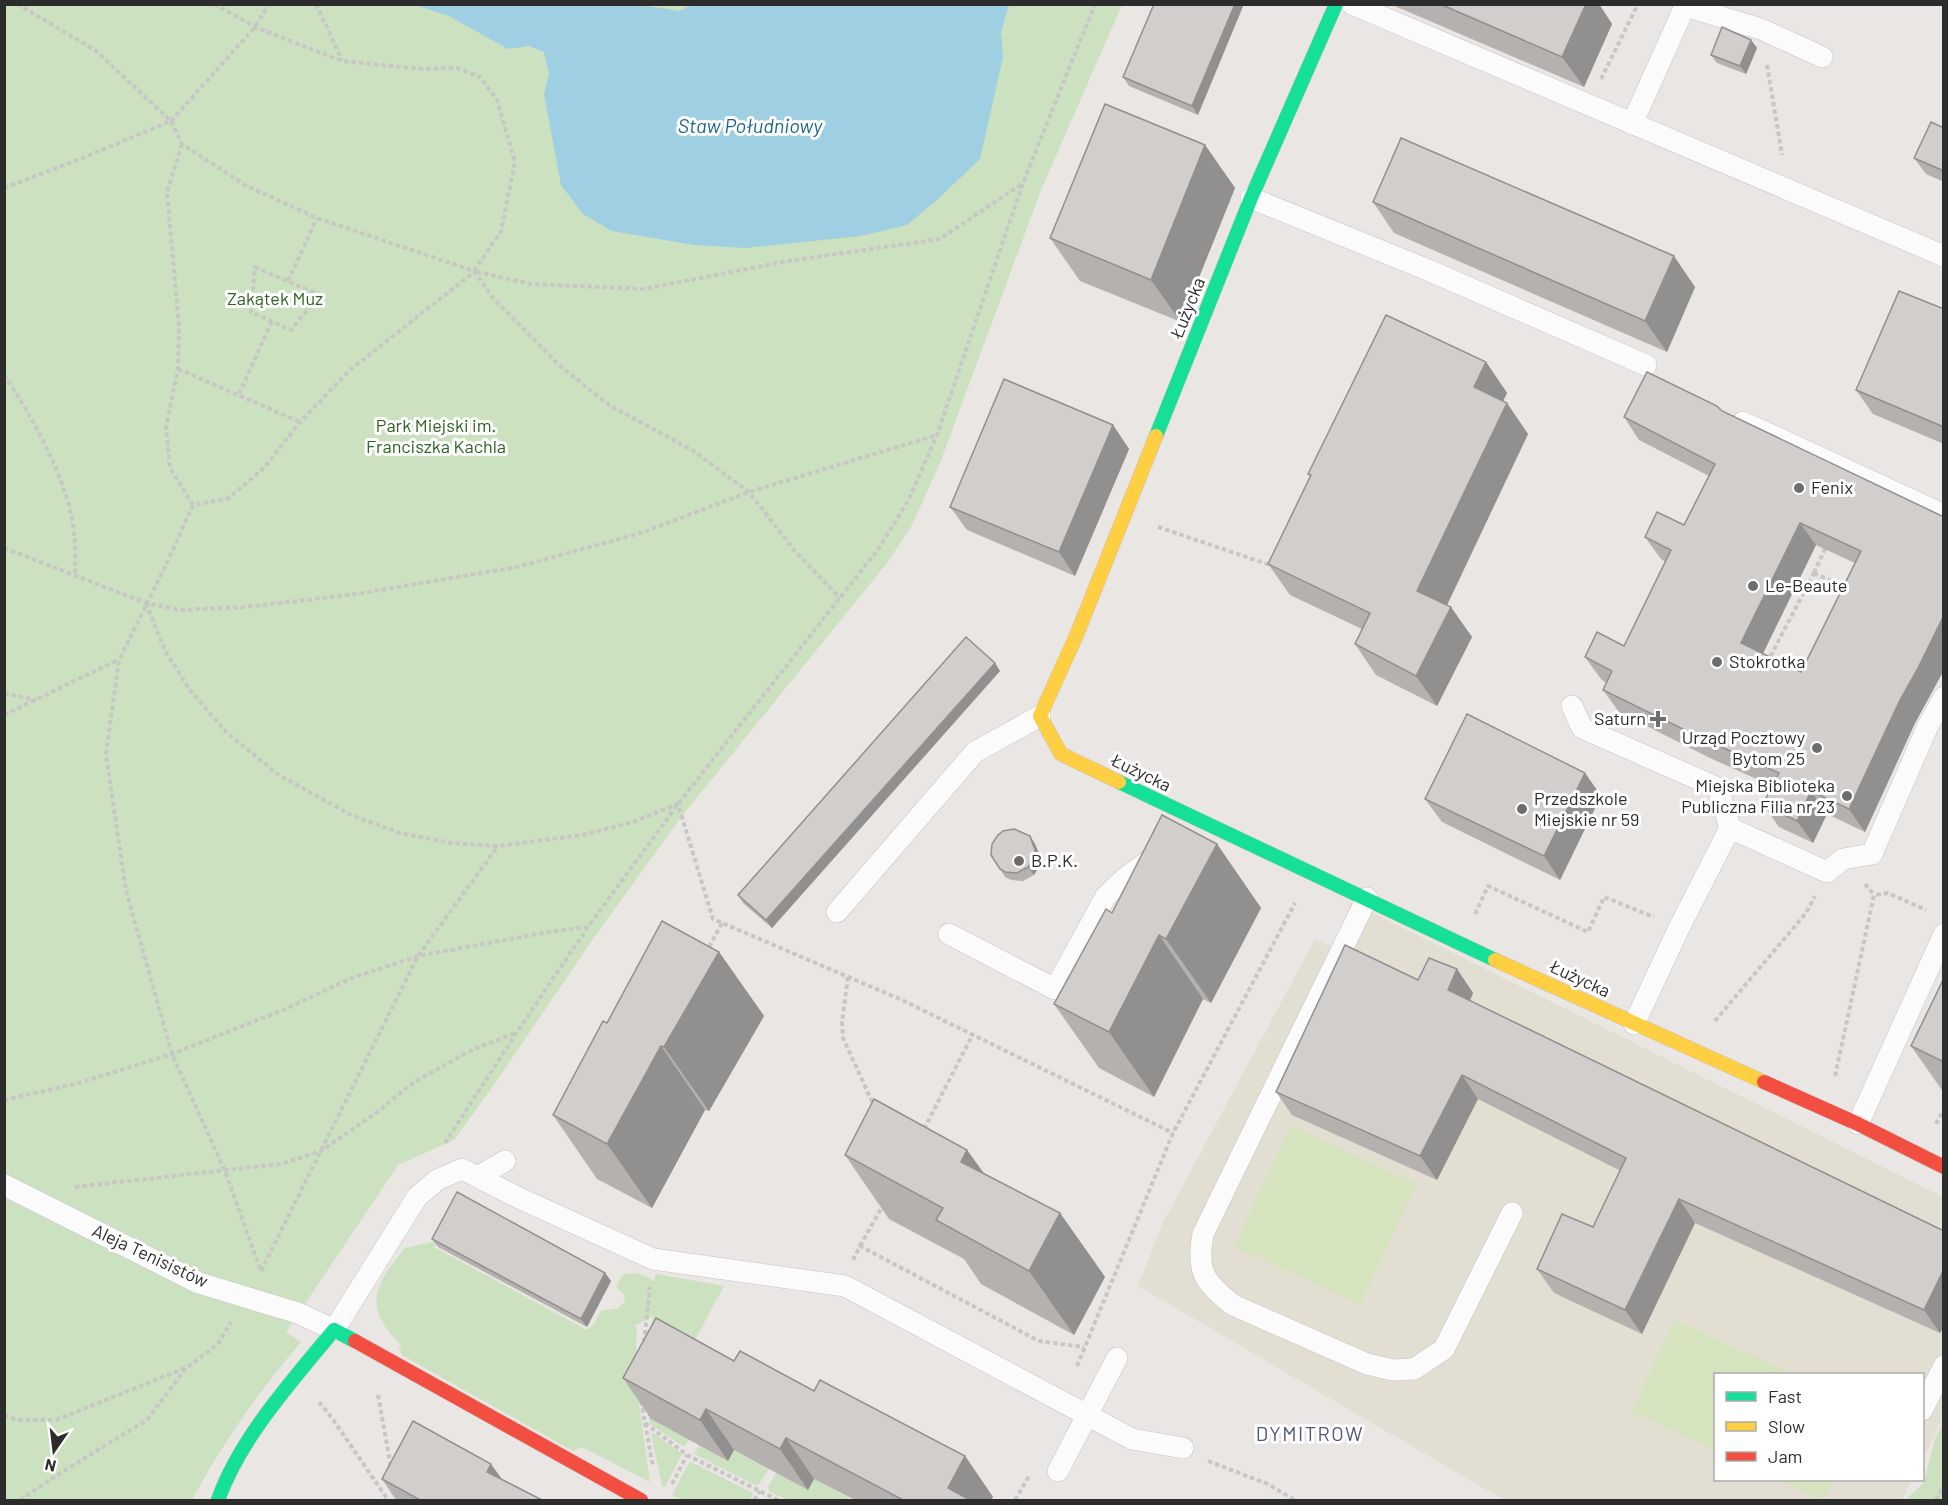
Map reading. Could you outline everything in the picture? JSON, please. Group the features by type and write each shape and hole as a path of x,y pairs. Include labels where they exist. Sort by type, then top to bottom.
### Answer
{"street":[{"name":"Łużycka","path":"1336,4 1251,198 1077,634 1040,716 1061,754 1172,827 1367,898 1634,1024 1858,1124 1944,1167"},
{"path":"218,1500 227,1474 278,1398 334,1330 641,1500"}],"lane":[{"path":"1352,4 1944,256"},
{"path":"1632,124 1685,6 1761,29 1822,57"},
{"path":"1251,198 1428,270 1646,365"},
{"path":"1743,422 1944,515"},
{"path":"1730,828 1827,872 1843,859 1872,854 1927,728 1944,697"},
{"path":"1572,706 1582,728 1718,788 1730,828 1679,928 1634,1024"},
{"path":"837,912 975,752 1040,716"},
{"path":"949,934 1055,989 1106,896 1125,878 1150,861 1158,852 1172,827"},
{"path":"1367,898 1203,1234 1199,1257 1203,1272 1215,1291 1233,1305 1367,1364 1393,1371 1414,1369 1444,1349 1512,1213"},
{"path":"1858,1124 1944,934"},
{"path":"479,1176 505,1161"},
{"path":"334,1330 417,1197 437,1180 462,1169 519,1198 653,1258 845,1286 1132,1439 1183,1448"},
{"name":"Aleja Tenisistów","path":"13,1189 199,1283 298,1312 334,1330"},
{"path":"1058,1471 1117,1358"},
{"path":"1924,1408 1944,1366"}],"path":[{"path":"17,4 95,50 171,121 182,144 245,185 317,218 474,272 531,284 644,289 788,261 940,239 1023,183"},
{"path":"193,505 229,498 264,468 300,422 350,370 474,272 501,231 515,162 497,100 480,77 457,68 422,69 342,61 255,27 214,4"},
{"path":"4,188 171,121 255,27 269,4"},
{"path":"316,4 342,61"},
{"path":"444,1145 588,927 678,804 879,548 909,499 937,435 1023,183 1095,4"},
{"path":"1761,29 1787,190"},
{"path":"182,144 167,192 179,327 178,369 166,426 170,468 193,505"},
{"path":"288,281 317,218"},
{"path":"255,267 320,295 291,330 272,321 251,312 255,267"},
{"path":"474,272 494,299 560,366 609,405 692,450 749,492 794,550 840,598"},
{"path":"239,394 272,321"},
{"path":"178,369 300,422"},
{"path":"4,375 15,390 59,474 74,532 75,575"},
{"path":"4,548 146,603 180,610 246,607 356,594 517,567 641,533 749,492 937,435"},
{"path":"193,505 119,660 106,754 126,891 172,1054 225,1171 261,1272 418,956 498,846"},
{"path":"1125,516 1278,568"},
{"path":"1819,676 1769,659 1825,549"},
{"path":"1814,573 1855,591 1866,593"},
{"path":"1813,674 1858,583"},
{"path":"146,603 165,651 190,690 226,732 279,776 351,815 400,832 451,843 498,846 582,835 633,822 678,804"},
{"path":"4,715 119,660"},
{"path":"4,693 36,700"},
{"path":"678,804 713,919 973,1034 1173,1133"},
{"path":"1708,1029 1806,913 1827,872"},
{"path":"1462,943 1488,886 1587,932 1604,897 1679,928"},
{"path":"1834,1080 1874,896 1888,893 1934,914"},
{"path":"1074,1374 1173,1133 1300,894"},
{"path":"709,947 722,923"},
{"path":"4,1100 75,1084 172,1054 288,1008 350,979 418,956 588,927"},
{"path":"848,977 842,1022 843,1038 878,1113"},
{"path":"13,1189 225,1171 280,1164 321,1151 376,1113 414,1082 474,1049 517,1032"},
{"path":"922,1133 973,1034"},
{"path":"860,1246 883,1205"},
{"path":"643,1349 653,1258"},
{"path":"4,1415 17,1420 56,1420 186,1368 218,1344 248,1296"},
{"path":"20,1500 147,1420 186,1368"},
{"path":"642,1391 641,1402 653,1472"},
{"path":"378,1394 392,1470"},
{"path":"314,1397 332,1418 388,1500"},
{"path":"645,1423 687,1455 778,1500"},
{"path":"1183,1448 1222,1468 1268,1484 1294,1500"},
{"path":"668,1491 687,1455"},
{"path":"1936,1500 1944,1484"},
{"path":"754,1500 760,1491"}],"shaded area":[{"path":"1351,902 1943,1197 1943,1417 1924,1457 1924,1373 1714,1373 1714,1481 1912,1481 1902,1500 1504,1500 1138,1286 1163,1223 1315,939 1333,947"}],"green space":[{"name":"Park Miejski im. Franciszka Kachla","path":"5,5 1122,5 1041,190 940,463 912,525 887,563 682,816 593,939 454,1140 398,1165 286,1332 301,1342 242,1418 192,1500 5,1500"},
{"path":"1291,1125 1417,1184 1360,1305 1234,1246"},
{"path":"438,1241 434,1247 587,1330 594,1324 601,1311 619,1308 624,1302 625,1296 616,1286 624,1274 640,1274 654,1281 656,1274 724,1286 652,1419 689,1439 684,1447 650,1424 647,1370 653,1316 633,1327 637,1327 635,1376 650,1482 582,1447 573,1451 402,1355 398,1346 403,1347 390,1333 377,1309 379,1287 405,1248"},
{"path":"1674,1320 1790,1373 1714,1373 1714,1450 1631,1412"},
{"path":"1943,1423 1943,1500 1906,1500 1924,1482 1935,1439"},
{"path":"653,1433 682,1454 665,1487 662,1486 651,1434"},
{"path":"699,1445 728,1461 734,1450 769,1469 759,1484 755,1485 694,1454"},
{"path":"691,1462 753,1493 750,1500 683,1500 672,1495"},
{"path":"776,1473 808,1490 814,1479 848,1497 846,1500 787,1500 769,1491 768,1487"},
{"path":"1781,1481 1834,1481 1825,1500"}],"water":[{"name":"Staw Południowy","path":"693,4 1009,5 1001,32 1003,57 980,159 907,225 861,236 746,248 694,245 612,231 583,214 561,185 544,94 549,74 544,52 529,46 508,49 449,16 416,5 642,5 679,11"}],"building":[{"path":"1154,4 1235,4 1192,106 1123,77"},
{"path":"1440,4 1586,4 1562,57"},
{"path":"1722,27 1751,40 1740,66 1711,55"},
{"path":"1105,104 1205,145 1151,280 1050,238"},
{"path":"1931,122 1944,128 1944,171 1914,158"},
{"path":"1401,138 1674,256 1645,321 1373,202"},
{"path":"1899,291 1944,309 1944,427 1856,390"},
{"path":"1386,315 1486,362 1474,387 1507,403 1417,591 1451,607 1416,676 1355,644 1370,613 1268,564 1311,475 1308,474"},
{"path":"1647,372 1717,406 1722,411 1944,517 1944,615 1900,700 1849,809 1811,791 1797,821 1763,804 1779,773 1603,690 1612,671 1585,657 1597,632 1624,646 1671,550 1645,537 1657,512 1684,525 1715,464 1624,417","holes":["1800,523 1861,551 1801,672 1741,643"]},
{"path":"1004,379 1113,425 1059,552 950,507"},
{"path":"966,637 995,663 766,920 738,895"},
{"name":"Przedszkole Miejskie nr 59","path":"1467,714 1585,773 1544,856 1425,799"},
{"path":"1162,815 1217,844 1166,939 1159,935 1109,1032 1054,1004 1106,909 1112,913"},
{"name":"B.P.K.","path":"1014,829 1030,836 1035,850 1035,857 1028,867 1017,873 1000,869 991,855 992,844 998,835 1003,831"},
{"path":"662,921 719,952 664,1047 661,1046 607,1144 553,1115 603,1021 607,1023"},
{"path":"1345,945 1418,980 1429,958 1457,969 1448,990 1944,1231 1944,1269 1924,1310 1679,1199 1625,1310 1537,1269 1562,1214 1593,1227 1626,1158 1462,1075 1420,1156 1276,1092"},
{"path":"1944,978 1944,1062 1911,1046"},
{"path":"874,1099 967,1150 961,1162 1060,1213 1029,1271 936,1220 943,1208 845,1155"},
{"path":"457,1192 605,1273 581,1319 432,1239"},
{"path":"656,1318 734,1361 740,1351 814,1391 820,1380 965,1456 948,1488 970,1500 903,1500 786,1438 780,1449 706,1409 700,1420 623,1378"},
{"path":"413,1421 491,1464 487,1472 542,1500 420,1500 382,1479"}],"traffic: fast":[{"path":"1156,436 1251,198 1336,4"},
{"path":"1119,782 1495,960"},
{"path":"218,1500 253,1432 334,1330 355,1341"}],"traffic: slow":[{"path":"1119,782 1061,754 1040,716 1077,634 1156,436"},
{"path":"1495,960 1764,1082"}],"traffic: jam":[{"path":"1764,1082 1858,1124 1944,1167"},
{"path":"355,1341 641,1500"}],"place":[{"name":"Fenix","path":"1799,488"},
{"name":"Le-Beaute","path":"1753,586"},
{"name":"Stokrotka","path":"1717,662"},
{"name":"Saturn","path":"1658,719"},
{"name":"Urząd Pocztowy Bytom 25","path":"1817,748"},
{"name":"Miejska Biblioteka Publiczna Filia nr 23","path":"1847,796"},
{"name":"Przedszkole Miejskie nr 59","path":"1522,809"},
{"name":"B.P.K.","path":"1019,861"}],"district":[{"name":"DYMITROW","path":"1310,1434"}],"park label":[{"name":"Zakątek Muz","path":"275,299"}]}
